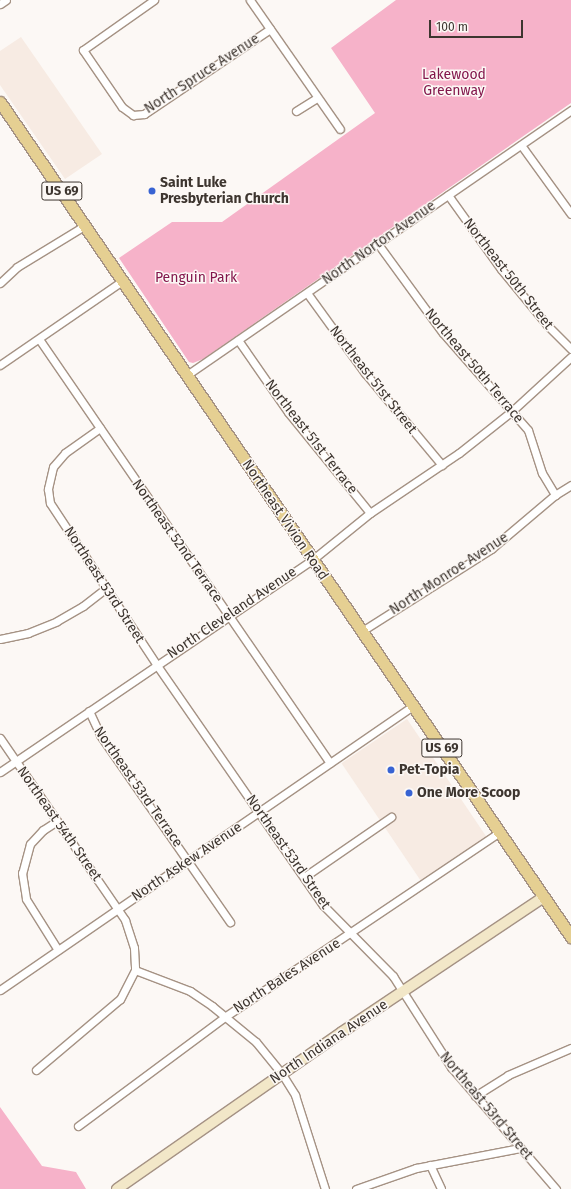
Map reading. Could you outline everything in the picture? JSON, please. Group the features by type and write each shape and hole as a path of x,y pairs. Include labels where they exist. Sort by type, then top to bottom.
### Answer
{"main road":[{"name":"Northeast Vivion Road","path":"0,102 312,560 414,705 544,897 569,929"}],"street":[{"path":"0,4 6,0"},
{"name":"North Spruce Avenue","path":"154,0 80,49 122,107 134,115 144,114 270,29"},
{"path":"250,0 340,129"},
{"path":"296,111 317,98"},
{"name":"North Norton Avenue","path":"187,375 571,110"},
{"path":"521,145 571,214"},
{"name":"Northeast 50th Street","path":"448,196 505,275 571,349"},
{"path":"0,283 30,258 84,226"},
{"name":"Northeast 50th Terrace","path":"378,244 443,333 512,411 533,439 542,472 555,495"},
{"path":"0,365 122,281"},
{"name":"Northeast 51st Street","path":"306,293 366,373 442,465"},
{"name":"Northeast 52nd Terrace","path":"39,339 330,763"},
{"name":"Northeast 51st Terrace","path":"238,340 288,412 370,513"},
{"name":"North Cleveland Avenue","path":"0,772 228,615 312,560 370,513 442,465 512,411 571,358"},
{"name":"Northeast 53rd Street","path":"100,428 58,460 50,476 48,493 50,503 156,664 323,905 378,958 403,992 451,1067 556,1189"},
{"name":"North Monroe Avenue","path":"362,631 491,549 555,495 571,485"},
{"path":"0,639 28,633 57,621 84,606 106,588"},
{"name":"North Askew Avenue","path":"0,990 414,705"},
{"name":"Northeast 53rd Terrace","path":"89,711 100,735 189,860 230,922"},
{"name":"Northeast 54th Street","path":"0,738 117,910 132,938 135,970"},
{"path":"304,877 391,817"},
{"path":"57,821 43,830 30,844 22,873 26,898 58,950"},
{"name":"North Bales Avenue","path":"78,1126 226,1016 352,933 500,832"},
{"name":"North Indiana Avenue","path":"116,1189 282,1074 544,897"},
{"path":"36,1070 115,1004 127,988 135,970 190,992 226,1016 256,1042 282,1074 294,1096 325,1189"},
{"path":"475,1096 508,1075 571,1048"},
{"path":"356,1189 430,1165 520,1148"},
{"path":"430,1165 441,1189"}],"shaded area":[{"path":"21,37 102,154 65,179 0,85 0,51"},
{"path":"407,719 486,837 421,881 342,763"}],"green space":[{"name":"Lakewood Greenway","path":"396,0 571,0 571,103 203,359 193,363 189,362 119,258 172,222 222,222 375,113 331,48"},
{"path":"0,1107 42,1166 76,1172 86,1189 0,1189"}],"place":[{"name":"Saint Luke Presbyterian Church","path":"152,191"},
{"name":"Pet-Topia","path":"391,770"},
{"name":"One More Scoop","path":"409,793"}],"park label":[{"name":"Penguin Park","path":"196,278"}]}
